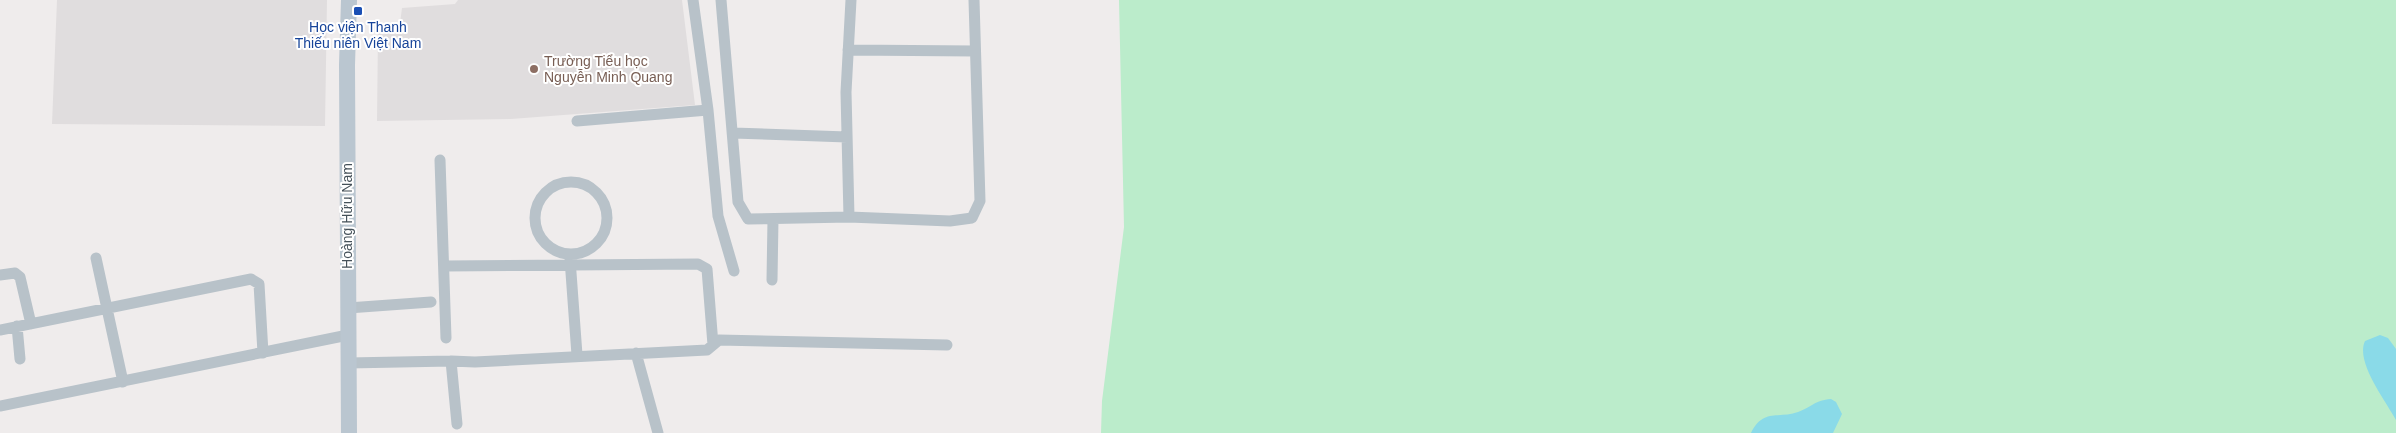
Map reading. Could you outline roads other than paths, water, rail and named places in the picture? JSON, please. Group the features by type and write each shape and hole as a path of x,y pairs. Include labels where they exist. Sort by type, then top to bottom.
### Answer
{"main road":[{"name":"Hoàng Hữu Nam","path":"349,0 346,65 349,433"}],"street":[{"path":"693,0 708,110 718,216 734,270"},
{"path":"721,0 738,202 748,219 850,217 950,221 972,218 980,201 974,0"},
{"path":"850,217 846,92 852,0"},
{"path":"848,50 974,50"},
{"path":"577,121 708,110"},
{"path":"733,133 847,136"},
{"path":"440,160 446,338"},
{"path":"573,182 582,184 598,194 604,202 608,220 606,229 596,245 570,260 544,243 539,235 535,217 541,199 547,192 564,183 573,182"},
{"path":"772,280 773,219"},
{"path":"96,258 123,382"},
{"path":"445,266 570,260 698,264 707,269 713,345"},
{"path":"570,260 577,355"},
{"path":"0,276 15,273 20,277 31,324"},
{"path":"0,330 251,279 260,284 263,353"},
{"path":"348,308 431,302"},
{"path":"17,326 20,359"},
{"path":"0,406 348,335"},
{"path":"348,363 511,361 577,355 707,350 719,340 947,344"},
{"path":"636,353 658,433"},
{"path":"451,361 457,424"}],"water":[{"path":"2380,335 2388,338 2396,349 2396,420 2373,381 2364,360 2363,350 2365,341"},
{"path":"1831,399 1836,402 1842,414 1833,433 1751,433 1756,425 1766,417 1791,414 1817,402"}],"place":[{"name":"Học viện Thanh Thiếu niên Việt Nam","path":"358,11"},
{"name":"Trường Tiểu học Nguyễn Minh Quang","path":"534,69"}]}
